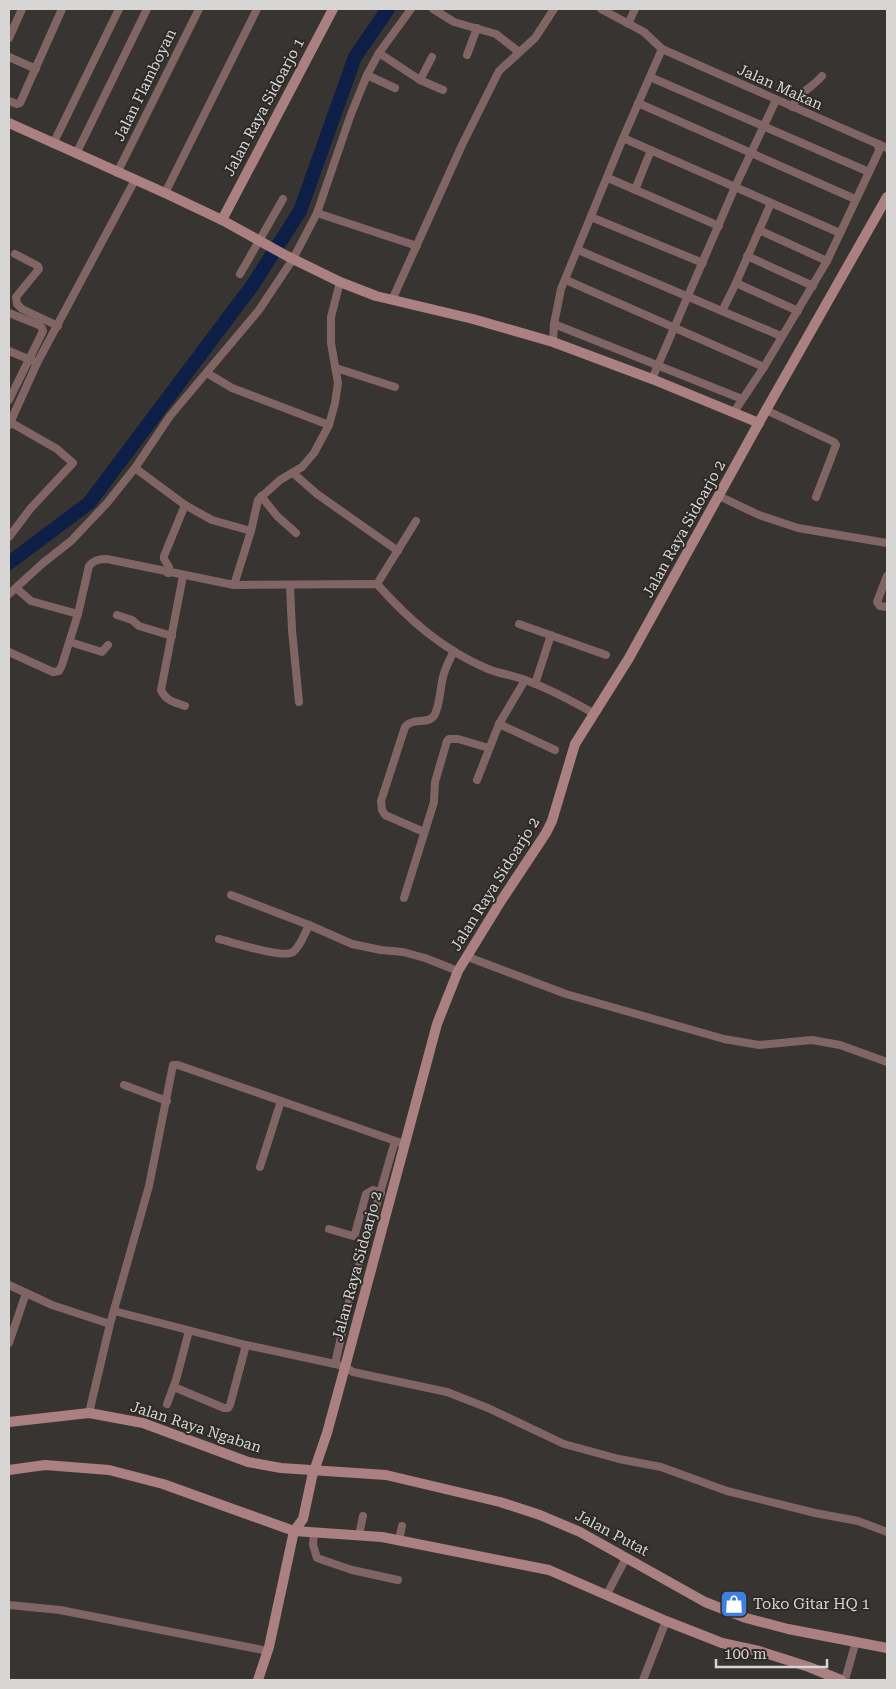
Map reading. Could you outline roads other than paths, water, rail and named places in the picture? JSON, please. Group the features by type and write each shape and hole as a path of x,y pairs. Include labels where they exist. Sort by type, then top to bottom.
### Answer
{"street":[{"path":"9,38 22,9"},
{"path":"9,101 17,104 20,103 62,9"},
{"path":"53,144 119,9"},
{"path":"76,154 147,9"},
{"name":"Jalan Flamboyan","path":"117,173 199,9"},
{"path":"165,193 257,9"},
{"name":"Jalan Raya Sidoarjo 1","path":"222,220 333,9"},
{"path":"9,594 70,541 107,502 135,468 170,416 260,310 317,213 351,114 367,74 379,53 411,9"},
{"path":"433,9 454,22 496,34 519,52"},
{"path":"392,300 462,145 499,71 504,64 534,38 554,9"},
{"name":"Jalan Makan","path":"601,9 644,32 662,49 887,148"},
{"path":"628,24 635,9"},
{"path":"467,55 477,28"},
{"path":"553,342 554,324 561,289 662,49"},
{"path":"379,53 420,80 443,90"},
{"path":"9,57 36,69"},
{"path":"420,80 432,57"},
{"path":"367,74 395,88"},
{"path":"792,107 801,94 822,76"},
{"path":"650,77 869,172"},
{"path":"652,379 735,187 776,100"},
{"path":"638,103 855,200"},
{"path":"9,124 222,220 340,282 376,296 473,319 553,342 652,379 754,421"},
{"path":"623,138 840,233"},
{"path":"734,412 764,367 827,261 879,151 878,144"},
{"path":"635,190 651,150"},
{"path":"608,178 719,226"},
{"path":"10,396 58,326 135,180"},
{"name":"Jalan Raya Sidoarjo 2","path":"258,1680 268,1651 294,1531 303,1519 312,1478 327,1433 340,1365 399,1143 453,970 468,957 500,901 542,840 552,821 575,744 589,710 630,658 719,496 754,421 766,410 887,197"},
{"path":"240,274 261,241 283,199"},
{"path":"722,311 771,202"},
{"path":"317,213 417,246"},
{"path":"591,217 703,263"},
{"path":"759,230 827,261"},
{"path":"578,250 781,336"},
{"path":"15,254 39,268 16,297 17,304 22,309 58,326"},
{"path":"748,256 812,286"},
{"path":"566,280 764,367"},
{"path":"234,585 260,498 280,480 302,467 314,453 329,425 338,383 331,343 331,317 340,282"},
{"path":"736,283 798,311"},
{"path":"9,314 42,328 34,361 10,424 57,449 74,463 30,509 9,537"},
{"path":"554,324 742,400"},
{"path":"9,351 34,361"},
{"path":"336,368 395,387"},
{"path":"207,373 232,388 329,425"},
{"path":"766,410 836,444 816,498"},
{"path":"135,468 185,505 212,520 251,531"},
{"path":"293,473 317,494 398,551"},
{"path":"719,496 759,515 798,528 887,543"},
{"path":"260,498 296,533"},
{"path":"168,573 169,567 164,556 185,505"},
{"path":"377,584 416,521"},
{"path":"9,652 55,672 61,668 78,614 89,566 100,558 234,585 309,586 377,584 406,616 454,651 489,669 535,684 589,710"},
{"path":"182,576 161,690 168,700 184,706"},
{"path":"887,576 877,602 880,606 887,606"},
{"path":"290,586 299,702"},
{"path":"16,588 31,600 78,614"},
{"path":"118,615 132,620 139,626 172,636"},
{"path":"519,624 606,654"},
{"path":"535,684 552,635"},
{"path":"70,642 102,652 108,645"},
{"path":"424,832 385,815 382,810 381,801 405,727 408,723 428,720 434,715 443,675 454,651"},
{"path":"477,780 499,724 525,680"},
{"path":"499,724 555,750"},
{"path":"404,898 434,802 435,782 447,741 449,739 458,739 489,748"},
{"path":"231,895 310,925 352,944 403,952 425,958 453,970"},
{"path":"219,939 288,954 294,951 310,925"},
{"path":"468,957 566,994 724,1039 759,1045 812,1040 840,1044 887,1062"},
{"path":"89,1413 110,1324 149,1186 167,1101 172,1067 178,1065 399,1143 381,1192 352,1293 340,1365"},
{"path":"124,1085 167,1101"},
{"path":"260,1167 282,1101"},
{"path":"329,1229 353,1236 366,1194 374,1190 381,1192"},
{"path":"9,1285 52,1305 110,1324"},
{"path":"9,1343 26,1293"},
{"path":"114,1311 246,1345 340,1365 354,1372 447,1392 488,1408 564,1444 661,1467 727,1491 815,1513 858,1521 887,1532"},
{"path":"167,1404 174,1387 189,1331"},
{"path":"174,1387 224,1408 229,1407 246,1345"},
{"name":"Jalan Raya Ngaban","path":"9,1422 89,1413 143,1423 248,1462 281,1468 312,1478"},
{"path":"9,1470 45,1465 109,1470 162,1484 294,1531 314,1532 361,1525 382,1537 400,1533 549,1570 666,1621 722,1642 759,1651 809,1667 840,1680"},
{"name":"Jalan Putat","path":"312,1478 386,1475 500,1502 540,1514 580,1532 624,1561 705,1602 746,1618 855,1647 887,1648"},
{"path":"314,1532 313,1545 317,1558 352,1570 398,1580"},
{"path":"607,1594 624,1561"},
{"path":"9,1605 60,1610 268,1651"},
{"path":"643,1680 666,1621"},
{"path":"846,1680 855,1647"}],"waterway":[{"path":"9,563 89,503 252,286 300,211 355,57 388,9"}],"place":[{"name":"Toko Gitar HQ 1","path":"734,1604"}]}
